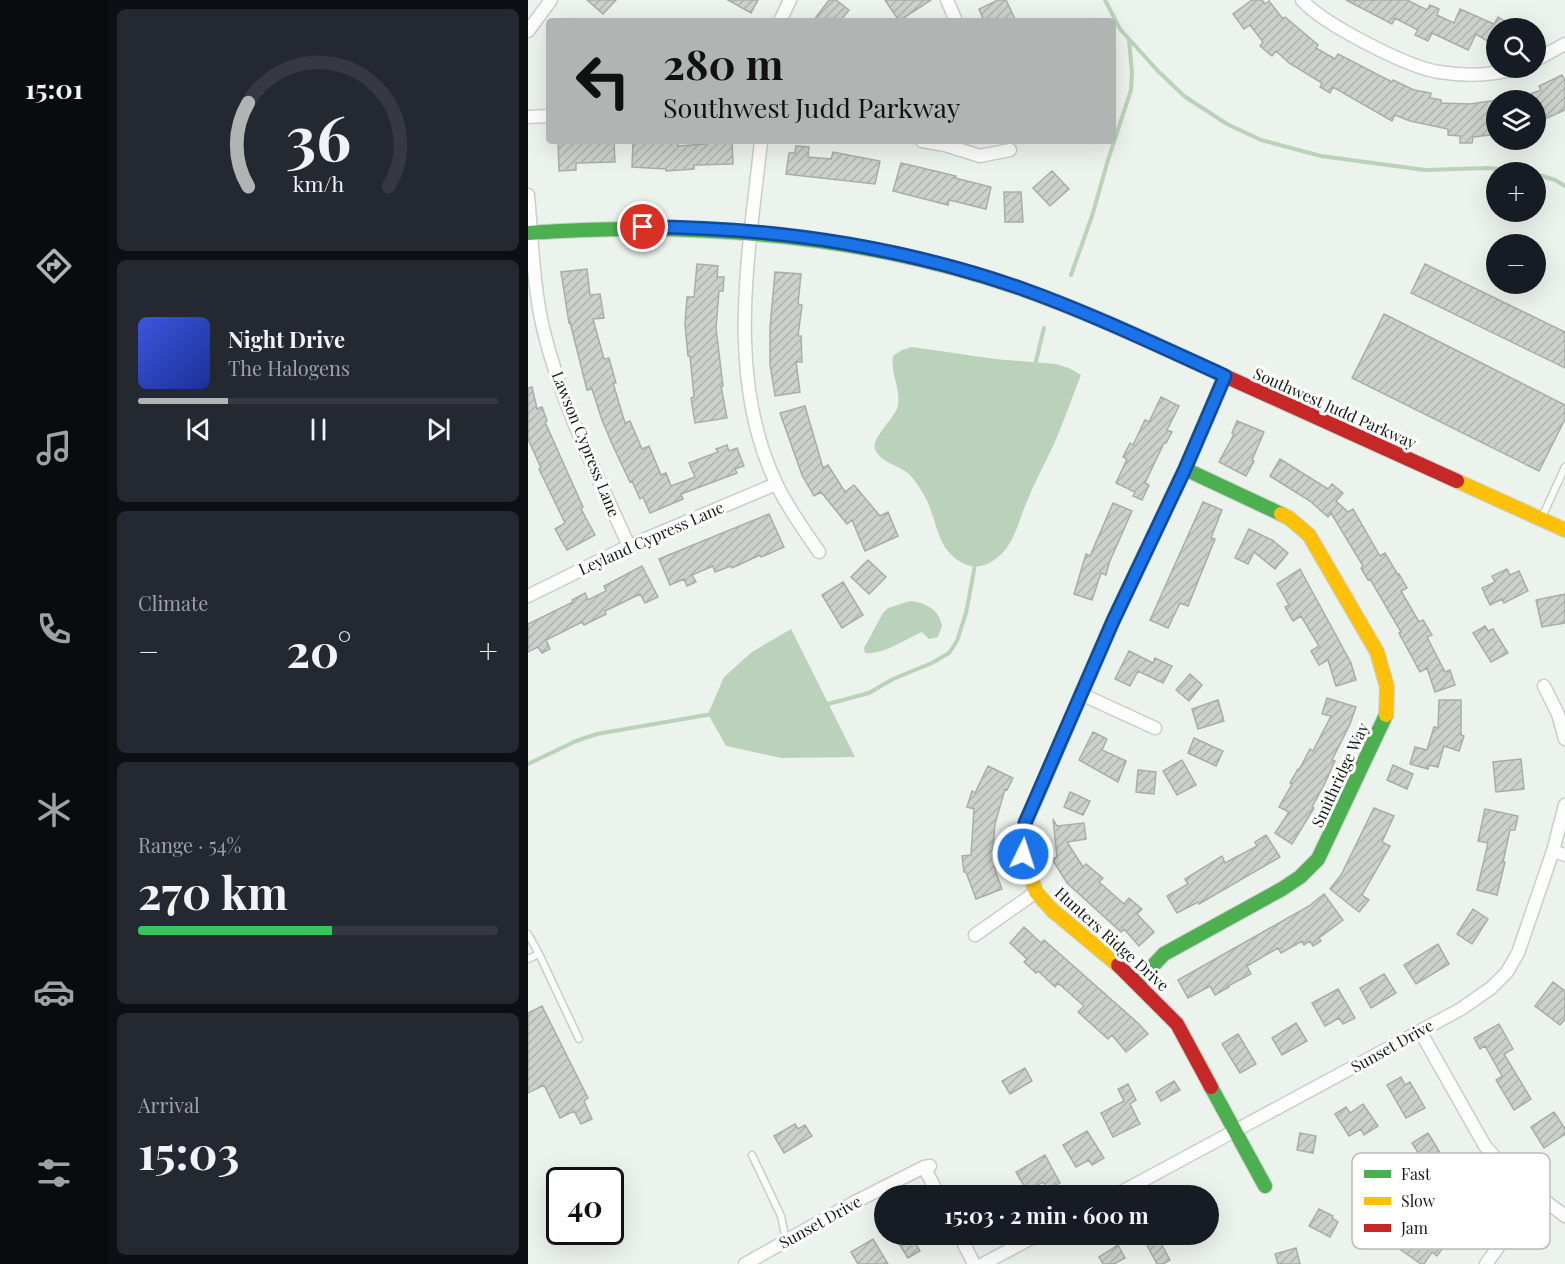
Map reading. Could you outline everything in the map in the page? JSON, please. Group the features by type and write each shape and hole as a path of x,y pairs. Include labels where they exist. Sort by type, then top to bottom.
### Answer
{"main road":[{"name":"Southwest Judd Parkway","path":"529,233 643,227 751,231 854,245 970,272 1074,308 1565,530"},
{"name":"Hunters Ridge Drive","path":"1225,376 1025,823 1023,854 1036,892 1052,910 1119,966 1177,1024 1264,1186"},
{"name":"Smithridge Way","path":"1137,983 1164,954 1282,890 1300,877 1317,859 1386,716 1387,687 1377,652 1309,535 1289,518 1185,469"}],"street":[{"path":"528,31 551,0"},
{"path":"781,18 790,0"},
{"path":"947,0 955,18"},
{"path":"1302,0 1311,11 1342,30 1404,60 1437,72 1470,75 1486,74"},
{"path":"1546,54 1565,44"},
{"path":"528,117 546,116"},
{"path":"761,144 751,231 744,338 746,371 758,437 776,484 819,552"},
{"path":"949,144 980,156 1010,150"},
{"name":"Lawson Cypress Lane","path":"528,195 529,233 549,352 571,416 629,546"},
{"name":"Leyland Cypress Lane","path":"528,596 629,546 776,484"},
{"path":"1544,686 1565,739"},
{"path":"1082,694 1155,728"},
{"name":"Sunset Drive","path":"1135,1185 1420,1031 1491,988 1507,972 1518,953 1559,853 1565,805"},
{"path":"975,935 1036,892"},
{"path":"1420,1031 1491,1153"},
{"name":"Sunset Drive","path":"889,1185 927,1166 935,1185"},
{"name":"Sunset Drive","path":"745,1264 874,1192"},
{"path":"1550,1205 1565,1216"},
{"path":"964,1245 974,1264"},
{"path":"983,1264 1018,1245"},
{"path":"1485,1264 1496,1249"}],"lane":[{"path":"1541,519 1565,467"},
{"path":"528,934 579,1040"},
{"path":"528,959 539,954"},
{"path":"752,1155 781,1216 786,1241"}],"shaded area":[{"path":"912,347 995,359 1056,364 1081,375 1015,534 1001,555 986,564 971,566 964,564 946,549 928,503 916,482 907,472 882,458 875,449 876,439 898,406 893,356"},
{"path":"910,601 926,605 935,611 942,626 938,637 929,639 922,632 879,652 865,653 864,648 883,613 888,608"},
{"path":"791,629 855,757 782,758 726,746 708,714 724,677 752,652"}],"building":[{"path":"587,0 616,0 603,14"},
{"path":"728,0 758,0 751,13"},
{"path":"829,0 836,0 849,10 842,18 815,18"},
{"path":"885,0 931,0 904,18 897,18"},
{"path":"998,0 1006,0 1015,18 983,18 979,9"},
{"path":"1252,0 1262,0 1265,4 1269,1 1283,19 1285,17 1318,45 1316,48 1335,59 1338,54 1392,82 1393,80 1414,90 1431,93 1430,98 1441,100 1441,103 1470,104 1486,102 1486,135 1473,137 1472,143 1460,143 1460,136 1448,135 1448,129 1410,121 1395,115 1392,121 1333,87 1330,93 1320,87 1322,83 1289,63 1276,51 1272,56 1260,46 1263,42 1250,25 1244,29 1233,14"},
{"path":"1346,0 1407,0 1427,10 1430,5 1439,9 1437,15 1454,23 1460,9 1486,20 1486,40 1476,34 1468,50 1432,33 1428,41 1415,35 1418,30 1395,18 1392,24"},
{"path":"1562,75 1565,81 1565,110 1546,119 1546,90 1541,90 1539,86"},
{"path":"558,144 614,144 615,162 576,163 576,170 559,171"},
{"path":"633,144 678,144 678,146 732,144 733,164 694,165 694,169 666,171 666,169 632,167"},
{"path":"796,146 809,147 808,157 831,159 833,152 880,161 875,184 786,174 789,153 795,153"},
{"path":"901,163 991,187 986,209 949,200 948,205 893,191"},
{"path":"1052,171 1069,189 1050,206 1033,188"},
{"path":"1004,192 1021,192 1023,222 1005,222"},
{"path":"697,264 718,266 717,277 724,277 723,291 719,291 716,328 723,386 721,386 727,418 695,423 685,324 687,297 694,297"},
{"path":"1425,264 1565,332 1565,368 1411,293"},
{"path":"587,269 590,295 600,294 604,318 593,319 604,359 609,358 616,383 613,383 625,423 630,421 642,449 649,446 661,475 666,473 671,486 695,477 689,463 718,452 716,449 727,445 729,451 737,448 744,466 735,469 737,473 681,494 683,499 650,513 643,497 640,499 632,481 630,482 613,446 592,389 587,390 569,323 561,272"},
{"path":"775,272 801,274 798,304 802,305 798,336 801,336 802,362 796,362 800,392 775,396 770,364 770,328"},
{"path":"1384,314 1565,405 1565,419 1539,471 1352,378"},
{"path":"532,387 537,409 542,407 547,421 545,422 583,507 581,509 595,535 567,550 555,529 565,523 539,469 541,468 528,439 528,388"},
{"path":"1161,397 1179,406 1167,430 1172,432 1164,443 1145,483 1149,485 1142,500 1133,496 1135,492 1116,483 1127,459 1123,457 1130,443 1133,445 1145,420 1149,422"},
{"path":"805,406 823,468 828,465 845,492 854,485 880,516 888,512 898,536 865,551 852,520 847,524 821,492 814,496 802,475 780,413"},
{"path":"1237,421 1264,432 1246,476 1219,462 1234,434 1232,433"},
{"path":"1280,459 1328,489 1332,484 1343,493 1336,501 1348,512 1353,509 1380,556 1385,553 1399,574 1407,588 1401,591 1419,622 1423,620 1432,635 1427,637 1445,672 1450,670 1455,685 1435,692 1427,668 1420,672 1399,633 1401,632 1370,579 1368,580 1361,568 1363,566 1331,513 1328,517 1310,501 1270,476"},
{"path":"1203,502 1222,510 1211,538 1215,539 1188,606 1180,603 1168,628 1150,620"},
{"path":"1113,503 1132,511 1106,575 1101,573 1092,600 1074,594 1086,554 1090,556"},
{"path":"769,514 784,547 732,568 731,566 715,572 713,566 692,575 696,582 687,586 684,579 670,585 659,559"},
{"path":"1249,529 1272,540 1288,553 1275,569 1254,552 1248,564 1235,558"},
{"path":"868,560 886,577 869,594 851,577"},
{"path":"642,566 658,597 645,603 640,594 605,611 606,614 584,625 582,622 546,640 550,649 542,653 538,647 528,652 528,624 573,602 572,600 585,593 588,600 606,591 604,586"},
{"path":"1300,569 1351,663 1356,680 1336,686 1328,660 1319,665 1311,651 1319,646 1301,616 1293,621 1285,607 1289,605 1277,584"},
{"path":"1507,569 1510,575 1519,571 1528,591 1504,603 1502,599 1490,605 1482,588 1495,582 1492,576"},
{"path":"843,582 863,615 842,628 822,595"},
{"path":"1565,594 1565,623 1542,627 1536,600"},
{"path":"1485,626 1488,631 1493,629 1508,653 1491,662 1473,633"},
{"path":"1129,651 1153,663 1155,658 1172,666 1163,683 1138,671 1130,686 1115,679"},
{"path":"1190,674 1202,685 1189,701 1176,690"},
{"path":"1327,698 1356,707 1332,760 1335,761 1312,807 1314,808 1292,844 1275,833 1289,812 1279,807 1298,769 1310,749 1313,751 1331,716 1322,714"},
{"path":"1218,700 1224,721 1198,729 1192,709"},
{"path":"1439,700 1461,700 1461,735 1464,736 1459,751 1444,746 1438,767 1429,765 1428,769 1410,764 1415,747 1427,750 1434,727 1438,728"},
{"path":"1093,732 1107,739 1102,750 1126,761 1118,782 1079,760"},
{"path":"1194,738 1223,751 1216,766 1188,753"},
{"path":"1521,759 1524,789 1496,792 1493,762"},
{"path":"1182,760 1196,785 1177,795 1163,771"},
{"path":"1393,765 1413,774 1407,789 1387,780"},
{"path":"988,766 1013,778 1007,790 1005,789 995,824 993,848 996,873 1002,889 976,899 966,872 964,872 962,856 971,855 974,809 967,807 972,791 975,793"},
{"path":"1138,770 1156,772 1154,794 1136,792"},
{"path":"1070,792 1090,801 1083,815 1064,807"},
{"path":"1374,808 1394,816 1382,842 1390,846 1362,895 1369,900 1359,912 1330,889 1341,875"},
{"path":"1485,809 1518,816 1515,830 1510,830 1497,895 1477,890 1488,843 1478,841"},
{"path":"1053,819 1057,826 1084,823 1086,839 1067,842 1083,867 1086,864 1103,878 1099,882 1124,904 1129,898 1142,909 1137,914 1154,932 1139,946 1124,929 1121,932 1067,883 1052,859 1057,857"},
{"path":"1266,835 1280,857 1199,904 1198,902 1177,913 1167,896 1188,884 1185,879 1222,856 1225,863 1257,846 1255,842"},
{"path":"1324,894 1343,920 1319,938 1321,941 1313,946 1310,941 1304,945 1302,941 1281,953 1278,948 1247,966 1251,974 1215,995 1210,986 1188,998 1178,980 1309,906"},
{"path":"1473,909 1488,919 1472,944 1457,934"},
{"path":"1024,927 1041,943 1044,940 1148,1034 1126,1052 1112,1035 1108,1039 1078,1012 1084,1006 1058,983 1055,987 1024,962 1027,959 1010,943"},
{"path":"1438,944 1449,964 1416,984 1404,965"},
{"path":"1384,974 1396,993 1371,1008 1360,988"},
{"path":"1553,982 1565,991 1565,1019 1560,1025 1535,1006"},
{"path":"1338,989 1355,1018 1343,1024 1339,1018 1325,1026 1312,1003"},
{"path":"542,1006 588,1098 584,1101 592,1119 581,1124 574,1111 560,1118 544,1085 528,1093 528,1013"},
{"path":"1296,1023 1307,1041 1282,1055 1272,1038"},
{"path":"1499,1024 1513,1049 1504,1054 1531,1099 1514,1110 1496,1080 1502,1076 1485,1046 1480,1049 1474,1038"},
{"path":"1238,1034 1256,1064 1240,1073 1222,1044"},
{"path":"1025,1068 1032,1081 1010,1094 1002,1081"},
{"path":"1401,1077 1405,1085 1410,1082 1425,1108 1406,1118 1387,1085"},
{"path":"1174,1081 1180,1090 1161,1101 1156,1092"},
{"path":"1128,1084 1136,1100 1130,1104 1140,1124 1113,1137 1101,1113 1124,1101 1118,1089"},
{"path":"1363,1104 1378,1126 1364,1135 1361,1129 1349,1136 1335,1114 1346,1107 1350,1113"},
{"path":"1554,1112 1565,1129 1565,1134 1544,1148 1531,1127"},
{"path":"795,1124 798,1129 805,1125 812,1136 784,1153 774,1136"},
{"path":"1087,1131 1104,1158 1092,1165 1089,1160 1076,1167 1063,1145"},
{"path":"1300,1133 1316,1136 1313,1153 1297,1150"},
{"path":"1428,1133 1440,1153 1418,1153 1412,1143"},
{"path":"1045,1155 1060,1183 1044,1185 1043,1182 1038,1185 1024,1185 1016,1172"},
{"path":"1319,1209 1333,1216 1332,1218 1338,1222 1330,1237 1309,1226"},
{"path":"873,1239 874,1245 877,1245 888,1264 858,1264 851,1252"},
{"path":"900,1245 916,1245 920,1251 908,1258"},
{"path":"1118,1245 1125,1258 1114,1264 1103,1264 1099,1257"},
{"path":"1147,1245 1162,1245 1170,1260 1157,1264"},
{"path":"1296,1248 1300,1264 1278,1264 1275,1254"},
{"path":"1442,1249 1437,1256 1432,1252 1424,1264 1401,1250"}],"waterway":[{"path":"1105,0 1114,18"},
{"path":"1116,21 1120,29 1157,70 1184,96 1227,124 1261,140 1321,156 1425,170 1486,168"},
{"path":"1116,136 1131,90 1129,41"},
{"path":"1071,275 1092,216 1113,144"},
{"path":"1546,177 1565,186"},
{"path":"1035,365 1044,328"},
{"path":"824,705 869,693 949,653 957,641 966,613 975,565"},
{"path":"528,764 576,741 597,734 712,714"}],"traffic: fast":[{"path":"528,233 643,229 758,234 816,240 872,250 985,277"},
{"path":"1036,799 1113,621 1185,469 1225,376"},
{"path":"1185,469 1281,514"},
{"path":"1137,983 1164,954 1282,889 1300,877 1318,859 1386,715"},
{"path":"1211,1087 1265,1186"}],"traffic: slow":[{"path":"985,277 1073,308 1216,372"},
{"path":"1457,481 1565,530"},
{"path":"1281,514 1309,535 1377,652 1387,687 1386,715"},
{"path":"1036,799 1025,823 1023,854 1036,892 1052,910 1118,965"}],"traffic: jam":[{"path":"1216,372 1457,481"},
{"path":"1118,965 1177,1024 1211,1087"}],"route":[{"path":"643,227 708,228 798,236 886,251 960,269 1074,308 1225,376 1185,469 1113,621 1025,823 1023,854"}]}
